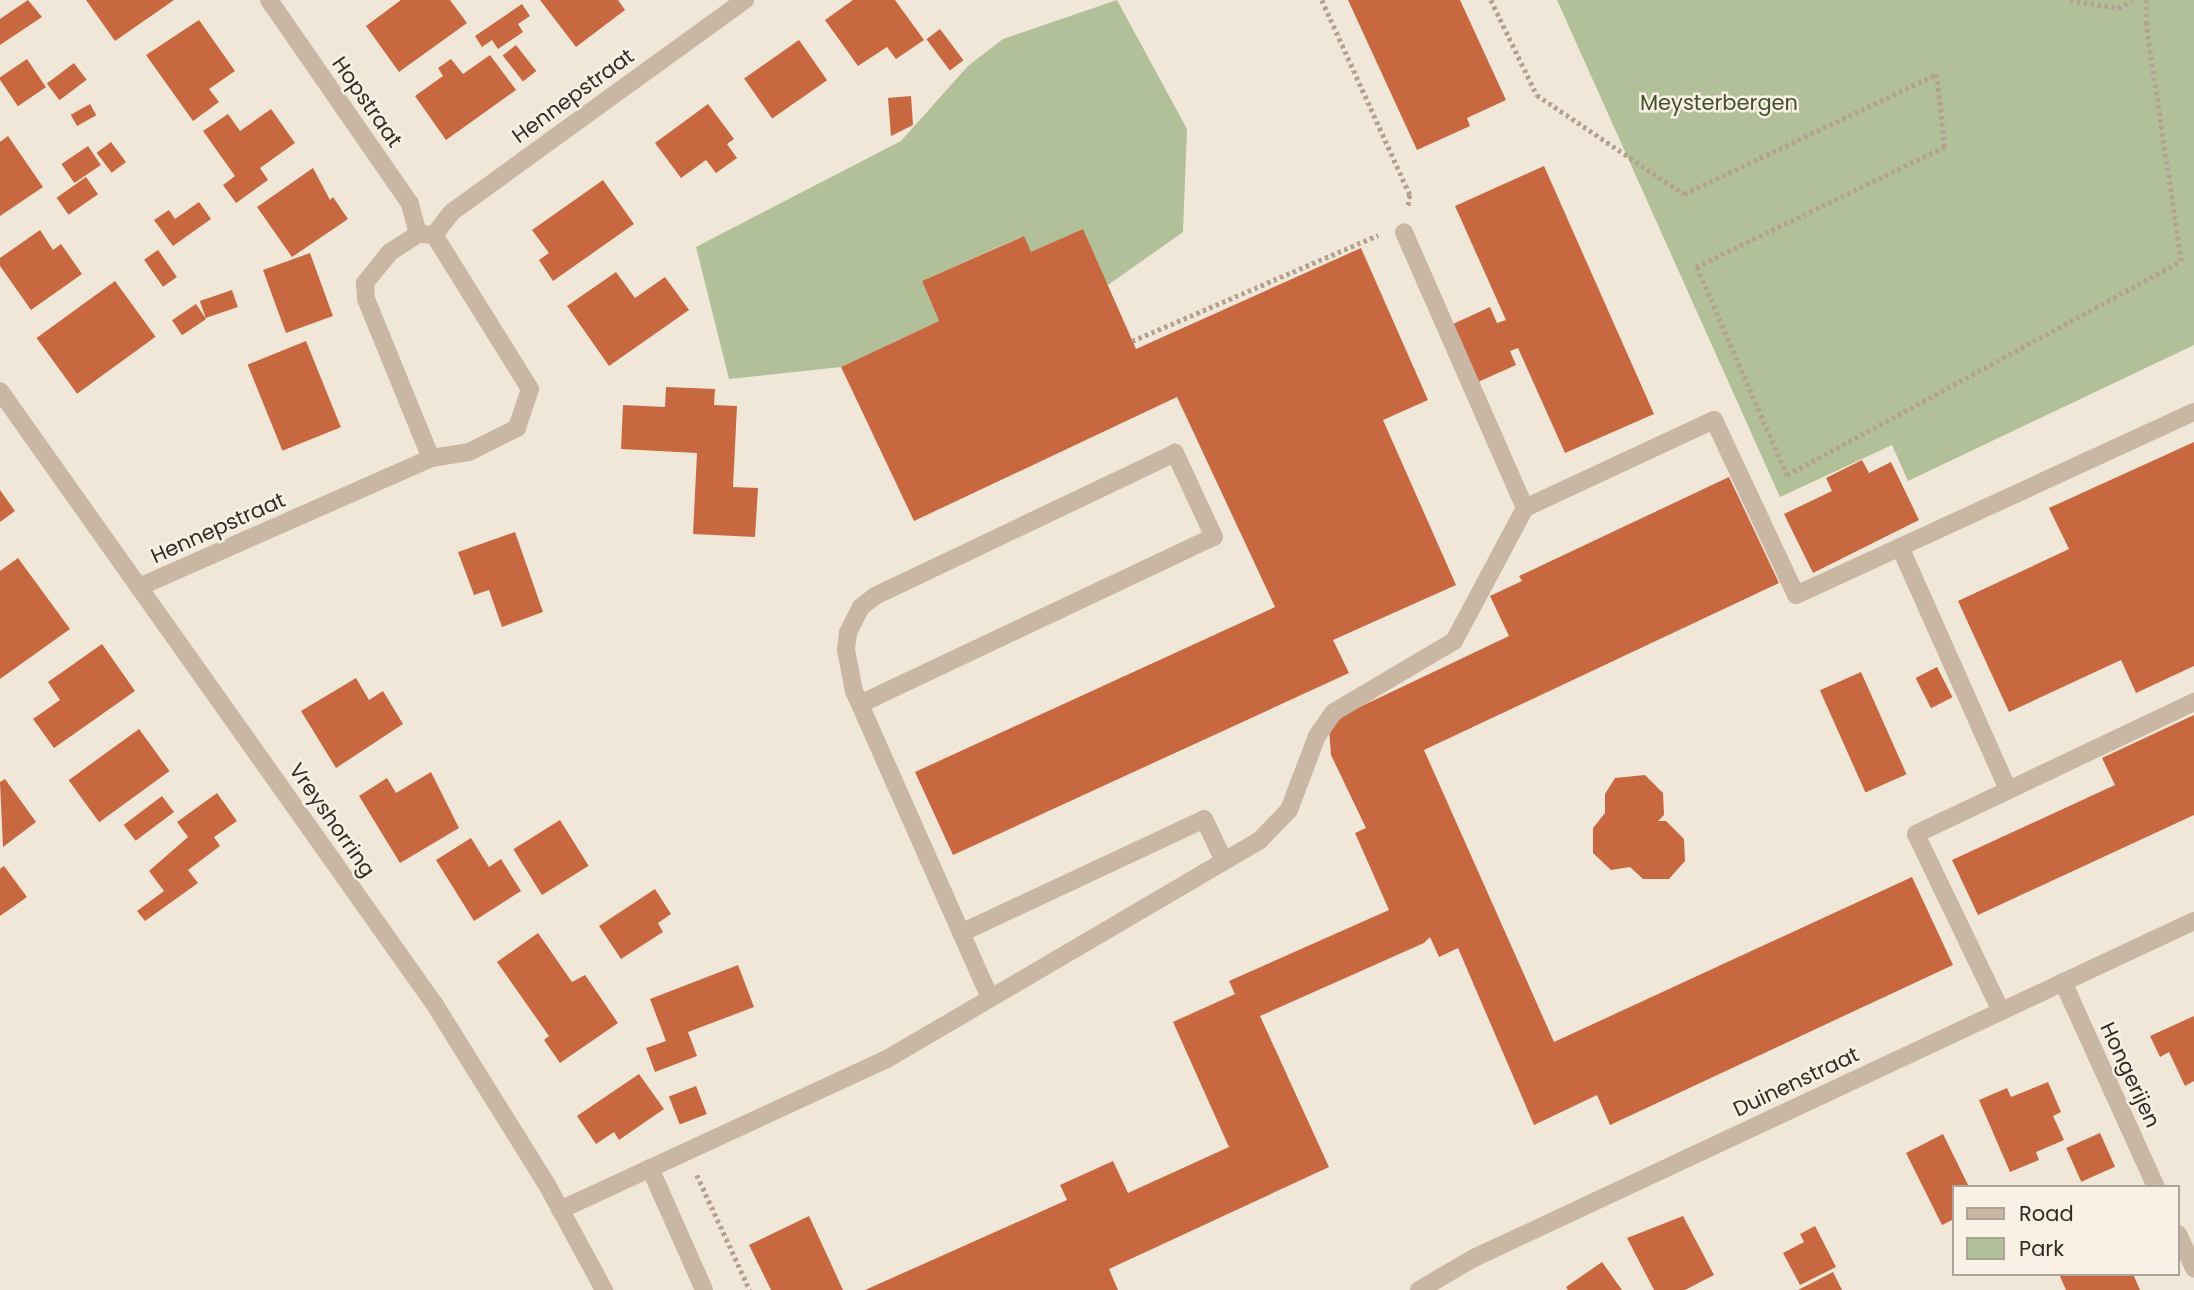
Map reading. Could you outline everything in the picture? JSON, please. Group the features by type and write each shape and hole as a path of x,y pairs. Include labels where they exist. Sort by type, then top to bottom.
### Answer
{"street":[{"name":"Hopstraat","path":"268,0 410,204 426,234"},
{"name":"Hennepstraat","path":"431,458 366,299 365,283 390,252 426,234 452,212 745,0"},
{"path":"1404,232 1525,508"},
{"name":"Hennepstraat","path":"139,587 431,458 469,452 517,428 530,389 426,234"},
{"name":"Vreyshorring","path":"0,391 435,1005 560,1210 604,1290"},
{"path":"560,1210 887,1059 1260,839 1289,810 1317,736 1334,712 1454,641 1525,508 1714,420 1796,595 2194,412"},
{"path":"860,704 1214,537 1175,453 875,596 861,607 848,633 848,666 860,704 990,998"},
{"path":"1900,547 2008,790"},
{"path":"2001,1011 1916,834 2194,702"},
{"path":"961,933 1204,818 1224,861"},
{"name":"Duinenstraat","path":"1419,1290 1474,1258 2194,921"},
{"name":"Hongerijen","path":"2063,982 2156,1185"},
{"path":"650,1168 704,1290"},
{"path":"2180,1238 2194,1269"}],"path":[{"path":"1132,341 1355,242 1404,232 1410,195 1322,0"},
{"path":"1491,0 1537,95 1684,194 1937,74 1945,147 1698,267 1787,475 2181,261 2146,24 2146,0"},
{"path":"2070,0 2118,8 2132,0"},
{"path":"687,1152 750,1290"}],"green space":[{"path":"1117,0 1187,129 1183,232 1108,285 1031,252 1023,236 922,281 939,321 841,367 729,379 696,247 901,141 968,66 1003,39"},
{"name":"Meysterbergen","path":"1557,0 2194,0 2194,345 1908,481 1892,445 1780,497"}],"building":[{"path":"28,0 42,17 0,45 0,19"},
{"path":"86,0 174,0 115,41"},
{"path":"401,0 450,0 467,23 399,72 366,26"},
{"path":"540,0 618,0 625,10 576,47"},
{"path":"853,0 895,0 924,40 896,59 887,47 858,66 825,20"},
{"path":"1348,0 1460,0 1506,100 1467,118 1470,126 1417,150"},
{"path":"522,4 530,16 518,24 523,32 498,49 492,40 482,47 475,36"},
{"path":"199,20 235,71 209,89 219,102 193,121 146,55"},
{"path":"940,29 963,60 950,70 926,39"},
{"path":"799,40 827,80 772,119 744,78"},
{"path":"516,45 536,71 523,81 503,55"},
{"path":"490,55 516,90 446,140 415,96 443,76 438,68 451,59 463,74"},
{"path":"27,59 46,87 18,106 0,77"},
{"path":"74,63 87,80 59,100 47,83"},
{"path":"911,96 913,125 891,136 888,98"},
{"path":"90,104 96,115 77,126 71,115"},
{"path":"708,104 734,139 727,144 737,158 716,173 706,160 681,178 655,143"},
{"path":"271,109 295,143 260,168 268,180 236,203 223,185 235,176 203,131 228,114 240,131"},
{"path":"8,136 43,187 0,216 0,142"},
{"path":"111,142 126,162 112,173 97,153"},
{"path":"88,146 101,165 74,183 61,164"},
{"path":"1544,166 1654,414 1565,453 1518,348 1510,351 1516,365 1478,382 1453,324 1490,307 1497,323 1506,320 1455,206"},
{"path":"313,168 330,200 333,197 348,219 292,257 257,207"},
{"path":"86,177 98,194 69,215 57,198"},
{"path":"603,180 634,224 553,281 539,260 549,253 532,230"},
{"path":"199,202 211,219 173,246 154,220 169,210 175,219"},
{"path":"1083,229 1136,349 1361,248 1428,400 1383,420 1456,585 1333,640 1349,673 953,855 915,772 1275,607 1177,397 914,521 841,367 939,321 922,281 1024,236 1031,252"},
{"path":"40,230 53,250 61,244 82,274 31,310 0,266 0,258"},
{"path":"158,250 177,277 163,287 144,260"},
{"path":"310,253 333,316 286,333 263,270"},
{"path":"616,272 635,298 665,277 689,310 609,366 567,306"},
{"path":"115,281 156,337 77,394 37,338"},
{"path":"232,290 238,307 206,318 200,301"},
{"path":"196,304 206,319 182,335 172,320"},
{"path":"306,341 341,427 282,451 248,365"},
{"path":"666,387 715,389 714,405 737,406 733,487 758,488 755,537 693,534 697,453 621,449 623,405 665,407"},
{"path":"2194,442 2194,666 2136,693 2121,660 2009,712 1958,601 2069,549 2049,508"},
{"path":"1862,460 1869,473 1891,462 1919,520 1813,573 1784,514 1832,491 1826,478"},
{"path":"1729,477 1779,583 1424,750 1554,1042 1912,877 1953,965 1610,1125 1597,1095 1534,1125 1458,948 1439,957 1430,937 1424,943 1260,1016 1329,1167 1109,1269 1118,1290 865,1290 1067,1200 1060,1185 1113,1161 1128,1193 1229,1147 1173,1022 1235,994 1229,981 1389,910 1355,833 1366,828 1331,755 1329,729 1345,714 1509,636 1490,596 1522,581 1519,576"},
{"path":"0,490 15,511 0,522"},
{"path":"515,532 543,612 502,627 489,590 474,595 458,552"},
{"path":"18,558 70,629 0,679 0,571"},
{"path":"102,644 135,691 54,748 33,719 60,700 48,682"},
{"path":"1937,667 1952,697 1931,708 1916,678"},
{"path":"1861,672 1907,774 1865,793 1820,690"},
{"path":"356,678 369,700 383,691 403,724 336,768 301,711"},
{"path":"2194,715 2194,815 1978,915 1952,860 2115,785 2102,758"},
{"path":"139,729 170,771 99,822 69,780"},
{"path":"431,772 459,828 400,863 359,796 387,778 396,793"},
{"path":"1645,775 1663,793 1664,815 1658,821 1666,821 1684,839 1685,861 1669,879 1643,879 1630,867 1611,870 1593,853 1593,828 1605,813 1605,794 1615,778"},
{"path":"5,779 36,822 3,847 0,782"},
{"path":"217,793 237,821 214,837 220,846 188,870 198,883 145,921 137,911 164,891 149,871 188,837 177,822"},
{"path":"162,796 174,812 136,841 124,825"},
{"path":"560,820 589,866 542,895 513,849"},
{"path":"471,838 489,867 501,859 521,891 474,921 436,860"},
{"path":"4,866 27,897 0,916 0,869"},
{"path":"655,889 671,914 658,923 663,932 621,959 599,926"},
{"path":"538,933 572,982 585,975 618,1023 560,1063 544,1040 549,1036 497,962"},
{"path":"738,965 754,1007 688,1032 697,1056 655,1072 646,1048 666,1041 650,999"},
{"path":"2194,1016 2194,1081 2185,1086 2169,1052 2160,1057 2150,1036"},
{"path":"639,1074 664,1109 619,1140 614,1132 596,1144 577,1116"},
{"path":"2048,1082 2061,1112 2053,1116 2064,1140 2036,1152 2039,1160 2010,1172 1979,1100 2007,1088 2011,1097"},
{"path":"696,1086 707,1114 680,1124 669,1096"},
{"path":"2100,1133 2115,1167 2081,1182 2066,1148"},
{"path":"1943,1134 1968,1185 1952,1185 1952,1220 1942,1225 1906,1153"},
{"path":"809,1216 843,1290 771,1290 749,1245"},
{"path":"1683,1216 1714,1275 1685,1290 1654,1290 1627,1238"},
{"path":"1815,1226 1836,1267 1800,1285 1783,1253 1804,1242 1800,1234"},
{"path":"1602,1262 1622,1290 1568,1290 1566,1287"},
{"path":"1833,1272 1842,1290 1798,1290"},
{"path":"2060,1276 2134,1276 2140,1290 2066,1290"}]}
